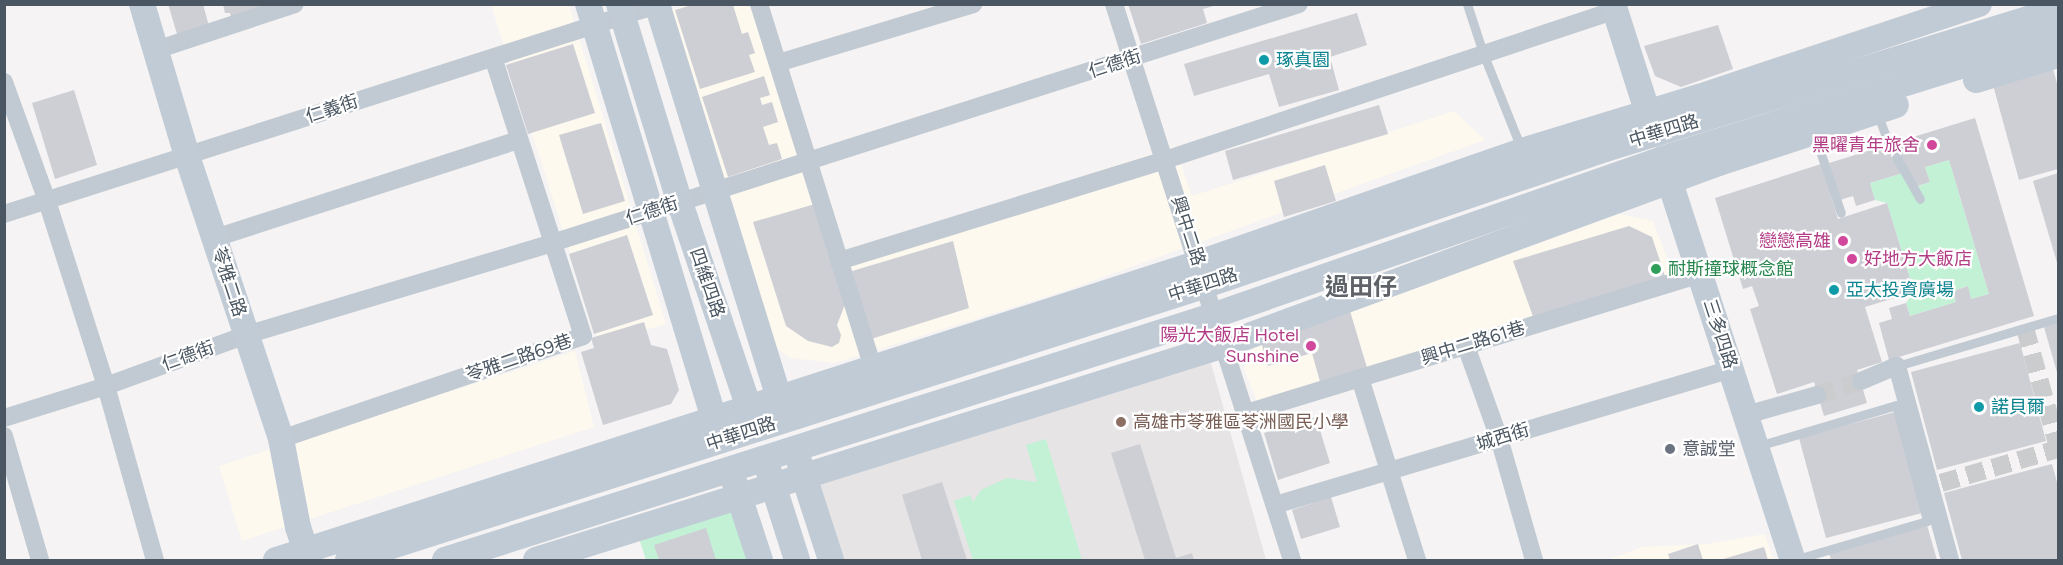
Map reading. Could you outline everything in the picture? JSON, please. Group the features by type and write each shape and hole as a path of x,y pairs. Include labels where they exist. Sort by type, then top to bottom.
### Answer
{"street":[{"name":"苓雅二路","path":"142,4 187,156 281,439 298,527 308,556"},
{"path":"156,50 295,4"},
{"path":"759,4 873,368"},
{"path":"778,63 973,4"},
{"name":"興中二路","path":"1114,4 1292,561"},
{"name":"仁德街","path":"4,418 106,386 246,335 552,243 1299,4"},
{"name":"中華四路","path":"276,561 308,556 718,430 1202,274 1651,124 1978,4"},
{"name":"仁義街","path":"4,214 493,58 591,15 658,5"},
{"name":"四維四路","path":"658,5 714,192 831,561"},
{"path":"839,261 1165,160 1614,7"},
{"name":"三多四路","path":"1614,7 1794,561"},
{"name":"四維四路","path":"621,10 680,202 753,419 797,561"},
{"name":"中華四路","path":"783,409 873,368 1202,274 1522,151 1651,124 2058,10"},
{"name":"四維四路","path":"591,15 760,561"},
{"name":"中華四路","path":"445,561 1666,171 2058,36"},
{"name":"中華四路","path":"537,561 1224,345 1666,171 1814,132 2058,55"},
{"name":"苓雅二路69巷","path":"281,439 583,336 493,58"},
{"path":"4,82 47,201 106,386 155,561"},
{"path":"215,238 518,140"},
{"name":"興中二路61巷","path":"1246,412 1700,274"},
{"path":"1466,346 1499,438 1534,561"},
{"path":"1861,381 1897,366 1950,561"},
{"name":"城西街","path":"1275,505 1731,369"},
{"path":"1360,378 1418,561"},
{"path":"1746,415 1817,395"},
{"name":"中華四路","path":"348,561 718,430"},
{"path":"4,436 40,561"}],"lane":[{"path":"1467,4 1483,53 1522,151"},
{"path":"1877,111 1889,144 1920,199"},
{"path":"1814,132 1841,213"},
{"path":"1897,366 2058,318"},
{"path":"1756,447 1896,405 1930,485 1927,521 1794,561"}],"shaded area":[{"path":"491,5 569,5 666,324 599,343"},
{"path":"686,5 757,5 835,256 1175,146 1192,196 1454,111 1485,140 1061,292 835,363 790,358 767,341 671,10"},
{"path":"1619,214 1653,221 1674,276 1257,402 1244,369 1255,344"},
{"path":"575,351 594,427 242,541 219,466"},
{"name":"高雄市苓雅區苓洲國民小學","path":"1211,363 1266,560 842,560 817,481"},
{"path":"1765,534 1773,560 1607,560 1642,547 1707,544"}],"green space":[{"path":"1949,160 1989,294 1971,299 1967,286 1953,291 1956,302 1910,316 1906,303 1914,292 1887,203 1875,200 1870,183 1906,172 1912,188 1930,182 1925,167"},
{"path":"1046,439 1082,560 973,560 954,501 970,495 973,502 981,490 1007,478 1037,482 1026,445"},
{"path":"732,511 752,560 646,560 638,535"}],"building":[{"path":"168,4 203,4 211,34 180,44"},
{"path":"223,4 286,4 232,21 230,13 225,13"},
{"path":"1128,4 1217,5 1203,9 1207,23 1141,44"},
{"path":"692,5 733,5 742,34 748,32 755,53 749,55 755,72 700,89 675,10"},
{"name":"琢真園","path":"1357,13 1367,45 1330,57 1339,90 1279,107 1269,74 1194,96 1184,64"},
{"path":"1718,25 1733,69 1681,87 1655,76 1644,46"},
{"path":"573,44 595,113 528,134 506,65"},
{"path":"2053,69 2058,87 2058,169 2019,180 1993,85"},
{"path":"764,76 770,95 760,98 762,105 772,102 778,122 763,127 769,145 777,143 782,159 728,177 702,97"},
{"path":"74,90 97,165 55,179 32,103"},
{"path":"1379,105 1388,134 1233,180 1225,151"},
{"path":"1975,118 2034,316 1889,360 1879,323 1892,319 1889,308 1906,303 1910,316 1956,302 1953,291 1968,286 1971,299 1989,294 1949,160 1925,167 1930,182 1911,188 1906,172 1870,183 1875,200 1856,206 1853,196 1840,200 1829,163"},
{"path":"601,123 625,201 583,214 559,135"},
{"name":"亞太投資廣場","path":"1821,164 1838,219 1887,203 1914,292 1865,307 1882,362 1857,370 1867,403 1824,416 1814,382 1777,394 1750,309 1759,306 1752,286 1743,289 1715,198"},
{"path":"1325,165 1336,201 1284,217 1274,181"},
{"path":"2058,173 2058,266 2033,181"},
{"path":"815,204 847,299 837,325 841,335 839,343 832,347 808,341 786,326 753,222"},
{"path":"1629,226 1652,237 1665,276 1534,319 1513,261"},
{"path":"627,235 653,315 594,334 569,254"},
{"path":"953,241 969,308 871,339 852,271"},
{"name":"陽光大飯店 Hotel Sunshine","path":"1350,311 1368,371 1321,385 1312,353 1268,366 1260,338"},
{"path":"644,322 651,345 667,349 679,390 671,404 603,425 581,352 594,348 591,338"},
{"name":"諾貝爾","path":"2058,323 2058,376 2044,327"},
{"name":"諾貝爾","path":"2020,343 2046,441 1937,470 1911,372"},
{"path":"1895,412 1922,513 1826,538 1799,438"},
{"path":"1316,417 1330,463 1278,480 1264,433"},
{"path":"1140,444 1176,558 1192,553 1194,560 1145,560 1111,453"},
{"name":"諾貝爾","path":"2052,464 2058,486 2058,560 1962,560 1944,493"},
{"path":"942,482 967,560 922,560 902,495"},
{"path":"1331,497 1340,527 1301,539 1292,510"},
{"path":"1927,525 1937,560 1831,560 1829,553"},
{"path":"706,528 716,560 659,560 654,545"},
{"path":"1698,544 1703,560 1670,560 1668,554"},
{"path":"1764,547 1768,560 1720,560"}],"tunnel":[{"path":"2025,328 2058,447"},
{"path":"1817,395 1861,381"},
{"path":"1941,483 2058,449"}],"place":[{"name":"琢真園","path":"1264,60"},
{"name":"黑曜青年旅舍","path":"1932,145"},
{"name":"戀戀高雄","path":"1843,241"},
{"name":"好地方大飯店","path":"1852,259"},
{"name":"耐斯撞球概念館","path":"1656,269"},
{"name":"亞太投資廣場","path":"1834,290"},
{"name":"陽光大飯店 Hotel Sunshine","path":"1311,346"},
{"name":"諾貝爾","path":"1979,407"},
{"name":"高雄市苓雅區苓洲國民小學","path":"1121,422"},
{"name":"意誠堂","path":"1670,449"}],"district":[{"name":"過田仔","path":"1361,287"}]}
